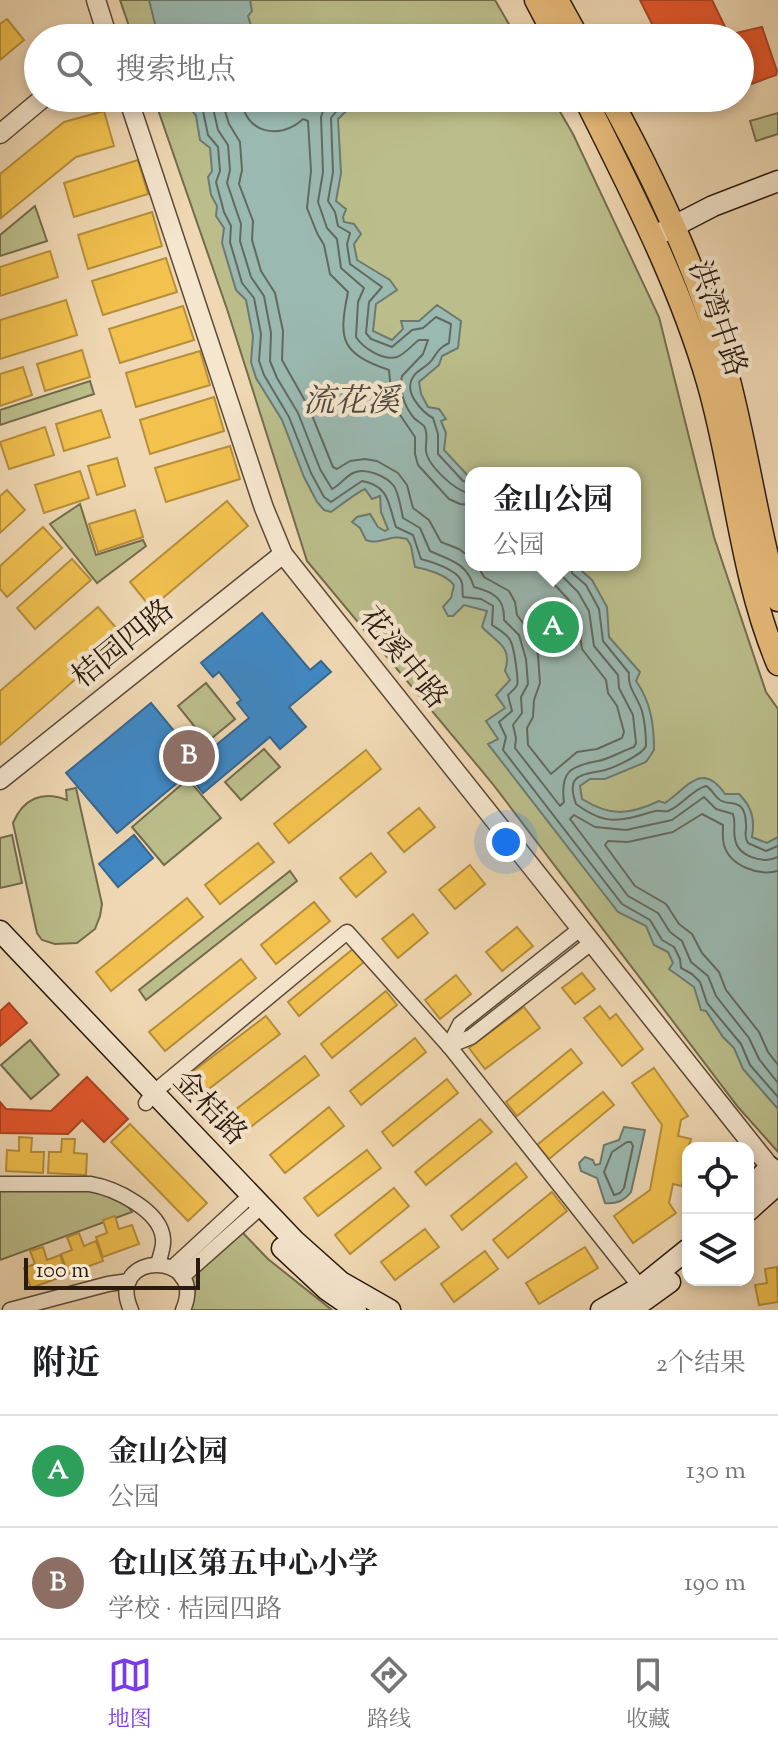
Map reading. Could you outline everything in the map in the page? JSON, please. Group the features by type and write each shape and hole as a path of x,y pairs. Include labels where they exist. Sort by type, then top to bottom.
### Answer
{"main road":[{"path":"536,0 549,24"},
{"path":"557,0 570,24"},
{"name":"洪湾中路","path":"593,112 663,232 710,386 757,601 778,664"},
{"path":"617,112 635,145 663,232 703,301 727,372 778,600"},
{"path":"663,232 713,206 778,181"},
{"name":"金桔路","path":"0,931 149,1098 251,1206 324,1269 359,1294 390,1310"},
{"path":"0,948 149,1098"},
{"path":"754,1187 775,1176"},
{"path":"754,1203 775,1176"},
{"path":"251,1206 307,1272 356,1310"},
{"path":"631,1310 682,1255"},
{"path":"601,1310 645,1293 682,1271"}],"street":[{"path":"96,0 104,24"},
{"path":"0,134 26,112"},
{"name":"花溪中路","path":"133,112 264,508 283,554 775,1176"},
{"name":"桔园四路","path":"0,780 283,554"},
{"path":"149,1098 347,932 449,1046 645,1293"},
{"path":"449,1046 471,1037 585,936"},
{"path":"0,1184 90,1184 128,1198 150,1215 161,1230 171,1269 187,1292 183,1310"},
{"path":"131,1310 126,1299 129,1281 136,1271 144,1266 171,1269 251,1206"},
{"path":"10,1310 129,1281"}],"green space":[{"path":"120,0 495,0 509,24 128,24"},
{"path":"159,112 560,112 659,317 714,537 766,692 778,709 778,1152 738,1107 492,783 307,561 228,312"},
{"path":"778,113 778,134 756,141 750,121"},
{"path":"35,206 47,241 0,256 0,235"},
{"path":"90,381 94,394 0,425 0,410"},
{"path":"80,504 96,555 143,540 146,546 97,583 50,524"},
{"path":"206,683 235,719 207,742 178,706"},
{"path":"264,749 280,767 241,800 225,782"},
{"path":"188,779 221,818 164,865 132,827"},
{"path":"76,788 102,904 95,929 77,943 55,944 42,940 37,933 13,823 22,808 34,799 49,796 67,800 66,790"},
{"path":"12,835 22,883 0,888 0,838"},
{"path":"290,871 297,881 146,1000 139,990"},
{"path":"30,1040 59,1075 31,1099 1,1065"},
{"path":"0,1187 91,1191 122,1202 132,1212 0,1260"},
{"path":"242,1232 268,1259 332,1310 191,1310 195,1289 190,1278"}],"water":[{"path":"149,0 250,0 251,24 155,24"},
{"name":"流花溪","path":"193,112 345,112 338,119 341,173 336,201 346,209 344,222 354,224 361,234 354,244 357,260 390,280 397,290 376,304 373,331 392,340 403,329 401,321 419,321 437,305 461,321 458,348 442,356 439,365 419,382 428,407 439,409 446,419 441,421 446,433 444,450 465,473 465,571 582,571 592,580 607,607 609,637 640,672 636,681 651,714 654,750 646,762 605,779 590,779 580,786 582,799 602,809 629,811 659,801 665,803 695,780 709,779 725,794 739,794 747,804 752,814 752,837 767,843 778,837 778,1109 743,1069 734,1048 706,1011 701,1010 694,987 669,969 673,963 668,952 654,945 646,926 618,912 488,744 498,739 486,721 505,708 496,695 510,680 505,671 505,650 482,627 487,611 464,605 453,616 448,616 443,607 451,598 454,585 436,573 415,567 407,539 366,540 360,528 352,522 357,517 370,514 378,527 385,531 388,529 381,512 380,496 372,499 365,489 331,512 324,510 317,502 282,420 256,378 251,362 253,336 246,300 236,290 222,243 224,228 216,216 217,206 211,195 208,177 212,171 210,148 200,140"},
{"path":"624,1127 645,1130 631,1192 620,1201 605,1203 597,1178 581,1171 579,1163 585,1157 593,1160 595,1165 600,1164 604,1145 619,1140"}],"building: 住宅":[{"path":"7,19 24,40 0,60 0,24"},
{"path":"104,112 114,146 76,157 1,218 0,174 64,122"},
{"path":"138,160 148,194 74,217 64,183"},
{"path":"152,212 162,246 88,269 78,235"},
{"path":"50,251 58,277 0,296 0,267"},
{"path":"166,258 177,292 103,315 92,281"},
{"path":"66,300 77,335 0,359 0,320"},
{"path":"183,306 194,340 120,363 109,329"},
{"path":"82,350 90,377 45,391 37,364"},
{"path":"200,351 210,385 136,407 126,373"},
{"path":"23,367 32,395 0,406 0,374"},
{"path":"214,397 224,431 150,454 140,420"},
{"path":"101,410 110,437 64,451 56,424"},
{"path":"45,427 54,455 9,469 0,442"},
{"path":"230,446 240,479 166,502 155,468"},
{"path":"117,458 125,486 97,495 88,466"},
{"path":"80,471 89,498 44,513 35,485"},
{"path":"7,490 25,510 0,533 0,496"},
{"path":"227,501 248,526 151,608 130,582"},
{"path":"135,510 143,537 98,552 89,524"},
{"path":"43,527 62,548 7,597 0,589 0,566"},
{"path":"72,559 91,580 35,629 17,608"},
{"path":"98,607 124,637 0,745 0,691"},
{"path":"366,750 381,769 289,843 274,824"},
{"path":"419,808 435,827 404,852 388,833"},
{"path":"258,843 274,862 220,904 205,885"},
{"path":"371,853 386,872 356,897 340,878"},
{"path":"470,865 485,884 455,909 439,890"},
{"path":"187,898 203,917 111,991 96,972"},
{"path":"314,902 330,921 276,964 261,945"},
{"path":"413,914 428,933 398,958 382,939"},
{"path":"517,927 533,946 502,971 486,952"},
{"path":"353,949 364,962 299,1016 288,1002"},
{"path":"241,959 256,978 165,1051 149,1032"},
{"path":"582,973 595,989 575,1004 562,988"},
{"path":"456,975 471,994 440,1019 425,1000"},
{"path":"386,991 397,1005 332,1058 321,1044"},
{"path":"600,1006 610,1019 616,1014 643,1049 622,1066 584,1018"},
{"path":"524,1007 540,1028 485,1069 469,1048"},
{"path":"266,1016 280,1034 201,1095 187,1076"},
{"path":"415,1038 426,1052 361,1105 350,1091"},
{"path":"571,1049 582,1063 517,1116 506,1102"},
{"path":"305,1056 319,1075 240,1135 226,1117"},
{"path":"654,1068 688,1116 681,1120 678,1136 691,1139 690,1142 682,1142 682,1186 673,1184 669,1203 676,1213 633,1243 614,1216 650,1190 662,1125 632,1083"},
{"path":"447,1079 458,1093 393,1146 382,1132"},
{"path":"603,1092 614,1105 549,1159 537,1145"},
{"path":"329,1107 344,1126 285,1173 270,1155"},
{"path":"480,1119 492,1132 426,1185 415,1172"},
{"path":"130,1124 207,1203 188,1221 111,1142"},
{"path":"19,1137 32,1138 31,1152 44,1152 43,1173 6,1171 7,1150 19,1151"},
{"path":"62,1139 75,1139 74,1153 87,1154 86,1175 48,1173 49,1152 61,1152"},
{"path":"367,1150 381,1168 318,1216 304,1198"},
{"path":"516,1163 527,1177 462,1230 451,1216"},
{"path":"394,1188 409,1206 350,1254 335,1235"},
{"path":"552,1192 567,1211 508,1258 493,1240"},
{"path":"115,1216 119,1229 132,1225 139,1244 103,1257 96,1237 107,1233 103,1220"},
{"path":"425,1229 439,1247 395,1280 381,1262"},
{"path":"79,1233 84,1246 96,1241 103,1261 68,1274 61,1254 72,1250 67,1237"},
{"path":"43,1247 47,1260 60,1255 67,1275 31,1288 24,1268 35,1264 30,1251"},
{"path":"585,1247 598,1268 539,1304 526,1283"},
{"path":"485,1251 498,1269 454,1302 441,1284"},
{"path":"777,1267 778,1302 759,1305 755,1285 767,1283 765,1269"}],"building: 商业":[{"path":"640,0 712,0 724,24 652,24"},
{"path":"762,27 776,75 754,83 754,29"},
{"path":"9,1003 27,1023 0,1046 0,1011"},
{"path":"87,1077 128,1119 104,1142 82,1120 68,1134 0,1133 0,1102 6,1109 51,1111"}],"building: 学校":[{"path":"262,613 310,670 321,661 331,672 289,707 306,727 280,749 270,737 203,793 188,774 117,833 66,773 151,703 198,760 249,718 237,703 241,700 219,672 213,677 201,663"},
{"path":"134,835 153,858 118,887 99,864"}],"place":[{"name":"金山公园","path":"553,627"},
{"name":"仓山区第五中心小学","path":"189,756"}]}
